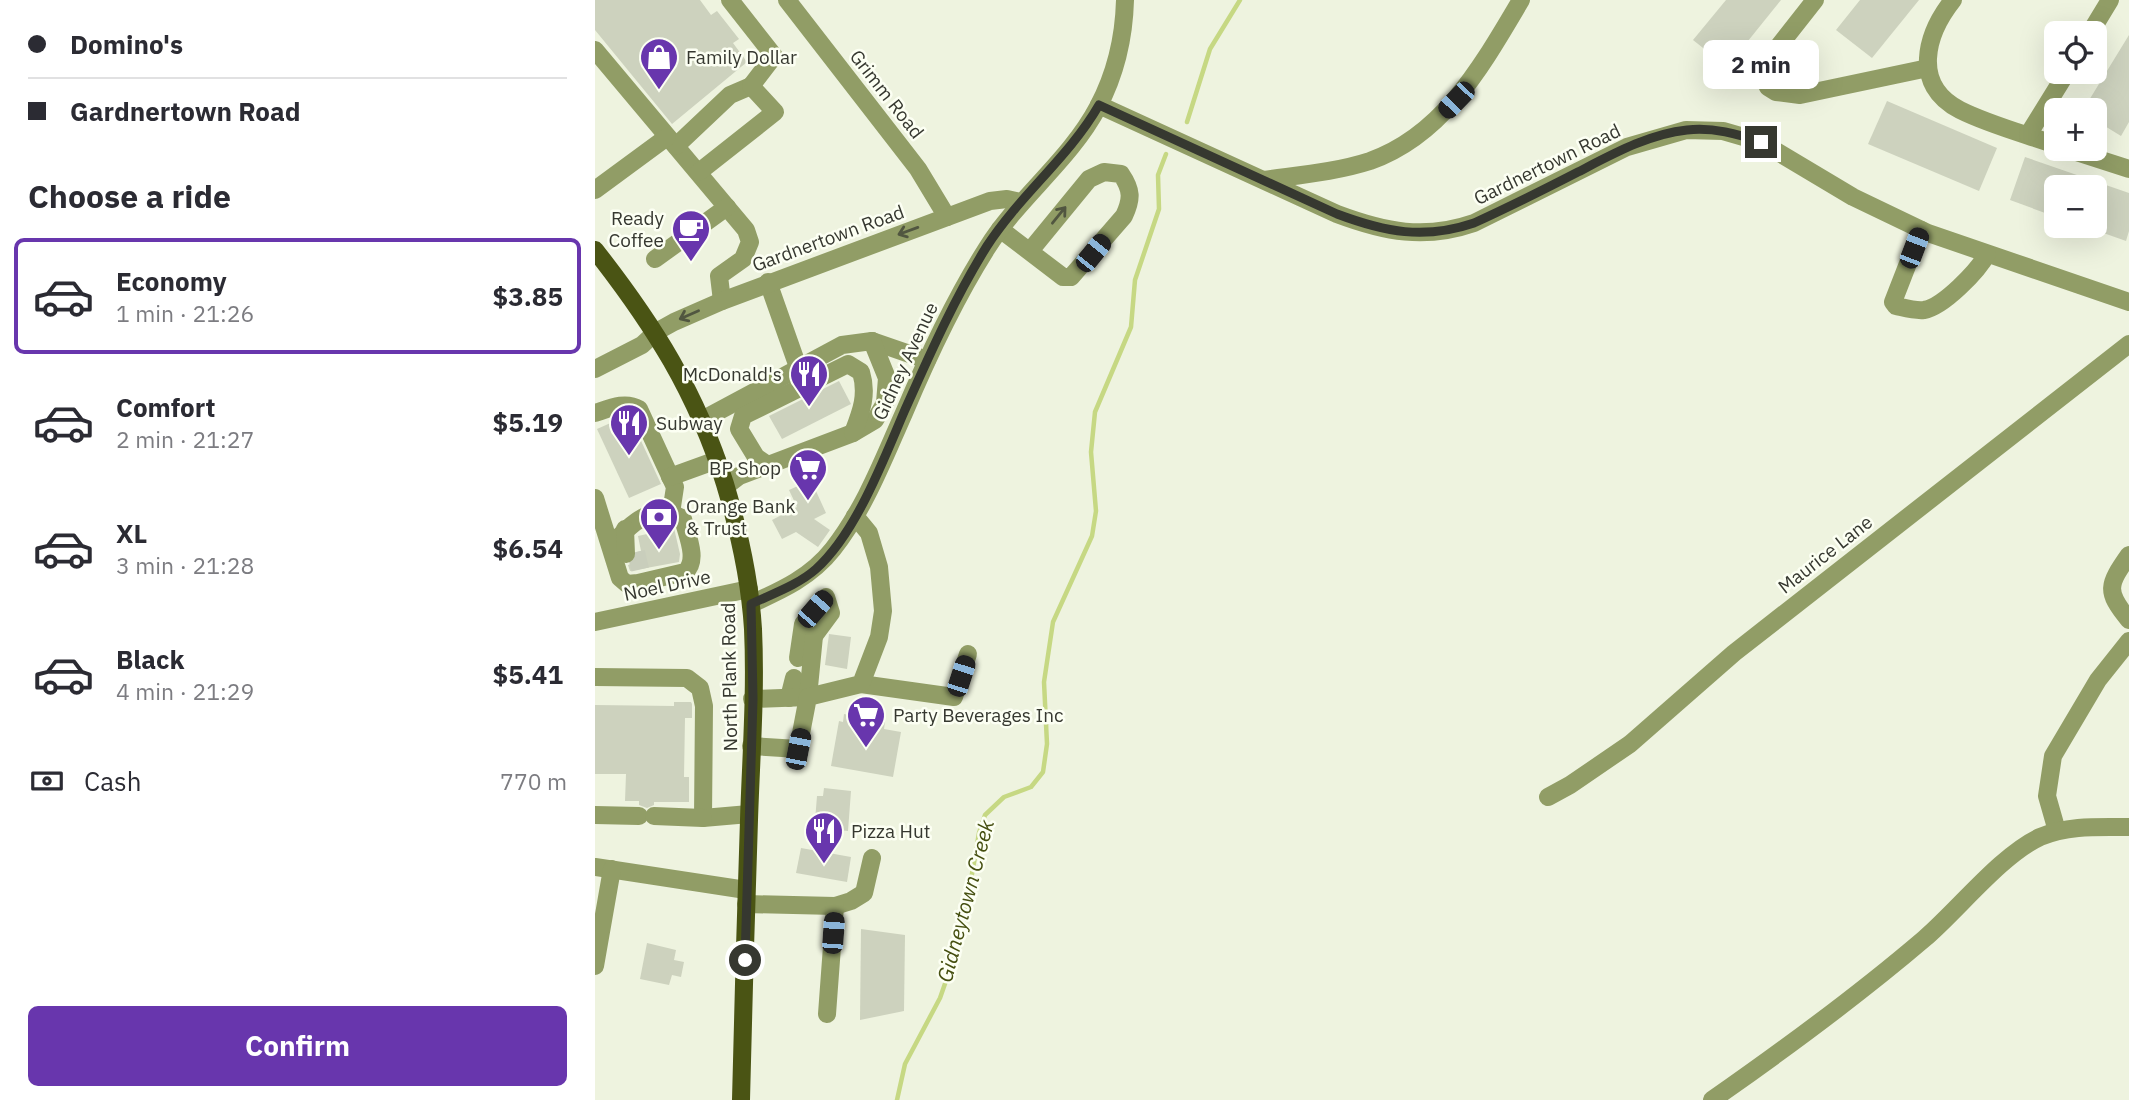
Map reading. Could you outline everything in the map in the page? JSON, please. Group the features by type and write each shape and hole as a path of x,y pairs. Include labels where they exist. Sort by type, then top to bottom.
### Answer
{"main road":[{"name":"North Plank Road","path":"595,250 656,332 702,420 726,485 750,597 753,699 741,1100"}],"street":[{"path":"595,190 671,142 730,95 751,86 774,56 730,0"},
{"name":"Grimm Road","path":"787,0 918,169 947,217"},
{"name":"Gidney Avenue","path":"750,597 788,587 814,571 834,548 855,516 880,470 943,323 1000,229 1020,202 1068,150 1099,105 1121,47 1125,0"},
{"path":"1264,180 1340,169 1370,160 1398,149 1427,130 1456,100 1521,0"},
{"path":"1815,0 1767,61 1764,78 1768,87 1776,92 1800,96 1928,68"},
{"path":"1953,0 1935,26 1929,42 1928,68 1934,86 1958,109 2044,141"},
{"path":"2097,21 2110,0"},
{"path":"595,50 746,230 750,242 743,259 719,276 722,301"},
{"path":"2028,135 2060,84"},
{"path":"699,172 775,112 751,86"},
{"name":"Gardnertown Road","path":"1099,105 1337,214 1373,228 1400,232 1454,230 1508,208 1627,147 1686,130 1734,133 1761,142 1853,197 1921,230 2129,302"},
{"path":"2104,161 2129,169"},
{"path":"1000,229 1063,277 1071,277 1123,216 1129,204 1130,187 1121,174 1104,172 1089,179 1030,251"},
{"name":"Gardnertown Road","path":"595,369 642,345 656,332 768,282 990,201 1007,199 1020,202"},
{"path":"655,259 727,207"},
{"path":"1921,230 1893,302 1896,306 1921,311 1932,308 1963,284 1982,265 1987,254"},
{"path":"768,282 798,367"},
{"path":"702,420 842,345 872,341 927,360"},
{"path":"726,485 740,476 853,433 874,420 885,403 887,378 872,341"},
{"name":"Maurice Lane","path":"1548,797 1630,744 1734,653 2129,344"},
{"path":"769,466 755,457 743,438 739,429 743,416 848,364 862,372 865,383 863,407 853,433"},
{"path":"595,413 618,405 631,404 639,409 670,477 675,496 671,513"},
{"path":"670,477 717,460"},
{"path":"595,498 625,551"},
{"path":"661,512 671,513 683,519 693,560 690,569 685,572 637,578 627,583 620,578 625,532 642,517 661,512"},
{"path":"855,516 869,533 879,566 883,611 879,637 861,684"},
{"path":"2129,555 2112,579 2114,601 2129,620"},
{"path":"798,658 806,633 831,613 821,603 814,571"},
{"path":"637,578 650,610"},
{"name":"Noel Drive","path":"595,622 650,610 750,597"},
{"path":"751,746 798,749 809,697 806,633"},
{"path":"2057,831 2047,796 2053,756 2098,680 2129,641"},
{"path":"753,699 809,697 861,684 954,697 968,654"},
{"path":"595,677 687,678 700,688 703,706 703,818"},
{"path":"789,698 794,678"},
{"path":"1712,1100 1842,1006 1926,937 2016,852 2038,838 2057,831 2123,827 2129,810"},
{"path":"595,815 703,818 749,814"},
{"path":"595,967 603,868 746,897 835,906 864,893 872,858"},
{"path":"827,1014 835,906"}],"building":[{"path":"595,0 700,0 711,15 717,11 739,39 733,43 747,62 672,124 595,30"},
{"path":"1726,0 1781,0 1727,67 1693,40"},
{"path":"1860,0 1919,0 1872,58 1836,30"},
{"path":"2129,35 2129,122 2121,136 2107,127 2107,98 2090,98 2099,84 2107,84 2107,71"},
{"path":"1887,101 1997,148 1979,191 1868,144"},
{"path":"2025,157 2077,175 2044,175 2044,213 2010,200"},
{"path":"2107,185 2129,193 2129,231 2126,241 2107,234"},
{"name":"McDonald's","path":"839,381 851,404 782,439 769,416"},
{"name":"Subway","path":"630,417 661,484 629,498 597,429"},
{"path":"811,480 826,513 814,519 830,530 818,547 796,532 782,539 772,520 797,507 789,490"},
{"name":"Orange Bank & Trust","path":"674,528 680,554 679,562 630,571 628,565 633,563 637,552 641,551 638,536"},
{"path":"829,634 851,637 847,669 825,665"},
{"path":"674,702 692,704 692,718 685,718 684,777 689,777 689,802 654,802 654,805 647,808 639,805 639,801 625,801 626,774 595,774 595,705 674,706"},
{"name":"Party Beverages Inc","path":"844,714 885,722 884,729 901,732 893,777 831,766 839,721 843,722"},
{"path":"824,788 851,791 848,831 821,828 821,821 815,821 817,796 823,796"},
{"name":"Pizza Hut","path":"801,848 851,857 847,882 796,873"},
{"path":"861,929 905,935 904,1011 860,1020"},
{"path":"647,943 676,950 674,960 684,962 681,977 672,975 669,985 640,979"}],"waterway":[{"name":"Gidneytown Creek","path":"1187,122 1210,49 1240,0"},
{"name":"Gidneytown Creek","path":"897,1100 905,1064 940,998 961,938 979,833 985,815 1004,797 1031,787 1043,772 1047,744 1044,682 1053,622 1092,536 1096,511 1091,452 1095,412 1131,327 1135,280 1159,209 1158,175 1166,154"}],"tunnel":[{"path":"636,552 641,573"},
{"path":"803,624 816,609"}],"place":[{"name":"Family Dollar","path":"659,91"},
{"name":"Ready Coffee","path":"691,263"},
{"name":"McDonald's","path":"809,408"},
{"name":"Subway","path":"629,457"},
{"name":"BP Shop","path":"808,502"},
{"name":"Orange Bank & Trust","path":"659,551"},
{"name":"Party Beverages Inc","path":"866,749"},
{"name":"Pizza Hut","path":"824,865"}],"route":[{"path":"745,960 753,699 751,604 788,587 814,571 834,548 861,508 943,323 987,247 1020,202 1087,126 1099,105 1337,214 1373,228 1400,232 1454,230 1474,223 1627,147 1661,136 1686,130 1723,131 1761,142"}]}
